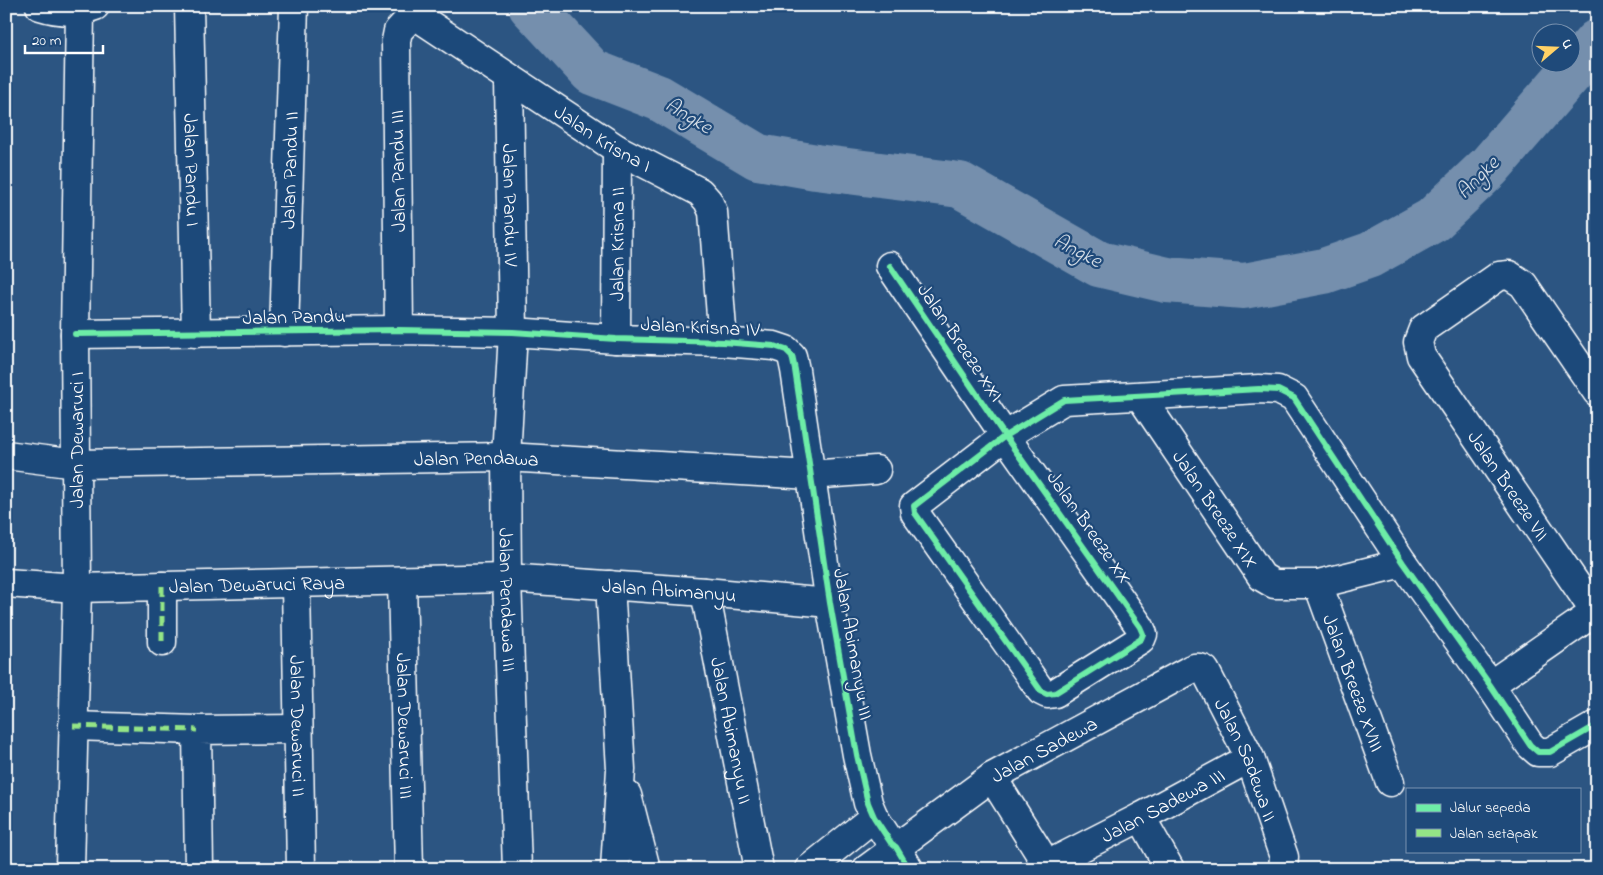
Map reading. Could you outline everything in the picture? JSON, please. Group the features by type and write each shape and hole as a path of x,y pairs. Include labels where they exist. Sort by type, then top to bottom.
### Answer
{"street":[{"path":"40,6 88,9"},
{"name":"Jalan Pandu I","path":"189,6 196,333"},
{"name":"Jalan Pandu II","path":"284,332 294,6"},
{"name":"Jalan Dewaruci I","path":"70,869 77,588 75,334 88,9"},
{"path":"405,16 421,19 509,79"},
{"name":"Jalan Pandu III","path":"399,330 396,42 398,31 405,16"},
{"name":"Jalan Krisna I","path":"509,79 617,149 700,192 708,201 713,212 723,342"},
{"name":"Jalan Pandu IV","path":"509,79 513,332"},
{"name":"Jalan Krisna II","path":"616,339 617,149"},
{"name":"Jalan Breeze XXI","path":"890,266 1005,436"},
{"name":"Jalan Breeze VII","path":"1596,614 1421,356 1418,342 1423,329 1499,276 1509,275 1523,284 1597,392"},
{"name":"Jalan Pandu","path":"75,334 399,330 513,332"},
{"name":"Jalan Krisna IV","path":"513,332 616,339 723,342 774,346 786,350 792,356 796,370 810,476"},
{"name":"Jalan Pendawa III","path":"513,332 506,457 517,869"},
{"path":"1005,436 1064,400 1259,389 1278,390 1294,398 1402,563 1490,685 1530,745 1538,752 1550,752 1597,725"},
{"name":"Jalan Breeze XIX","path":"1140,396 1262,577 1274,584 1318,584 1402,563"},
{"name":"Jalan Breeze XX","path":"1005,436 1140,627 1143,634 1141,639 1055,693 1047,694 1041,690 915,513 914,506 1005,436"},
{"name":"Jalan Pendawa","path":"6,455 76,464 506,457 810,476 876,470"},
{"name":"Jalan Abimanyu III","path":"810,476 857,755 868,803 890,840"},
{"name":"Jalan Dewaruci Raya","path":"6,583 77,588 402,582 508,578"},
{"name":"Jalan Abimanyu","path":"508,578 830,603"},
{"name":"Jalan Dewaruci III","path":"402,582 409,869"},
{"name":"Jalan Dewaruci II","path":"296,584 301,869"},
{"name":"Jalan Breeze XVIII","path":"1318,584 1390,782"},
{"path":"162,586 162,642"},
{"path":"610,586 621,769 615,869"},
{"name":"Jalan Abimanyu II","path":"705,592 758,869"},
{"path":"1490,685 1596,614"},
{"name":"Jalan Sadewa","path":"890,840 992,777 1193,668 1200,668"},
{"name":"Jalan Sadewa II","path":"1200,668 1205,670 1250,758 1283,863"},
{"path":"73,726 197,730 298,729"},
{"path":"197,730 199,869"},
{"name":"Jalan Sadewa III","path":"992,777 1047,866 1250,758"},
{"path":"621,769 646,869"},
{"path":"1141,817 1170,869"},
{"path":"809,869 890,840"},
{"path":"867,869 890,840"}],"waterway":[{"name":"Angke","path":"531,6 592,72 659,98 758,157 816,167 960,185 1099,264 1167,280 1244,286 1324,271 1370,255 1433,220 1489,167 1597,42"}],"marked path":[{"path":"162,586 162,642"},
{"path":"73,726 197,730"}],"cycle path":[{"path":"890,266 1005,436 1140,627 1143,634 1141,639 1055,693 1047,694 1041,691 915,513 914,506 1005,436 1064,400 1259,389 1278,390 1294,398 1403,563 1490,685 1530,745 1538,752 1550,752 1597,725"},
{"path":"75,334 399,330 513,332 616,339 723,342 774,346 786,350 792,356 795,370 830,603 857,755 868,803 874,817 909,869"}]}
